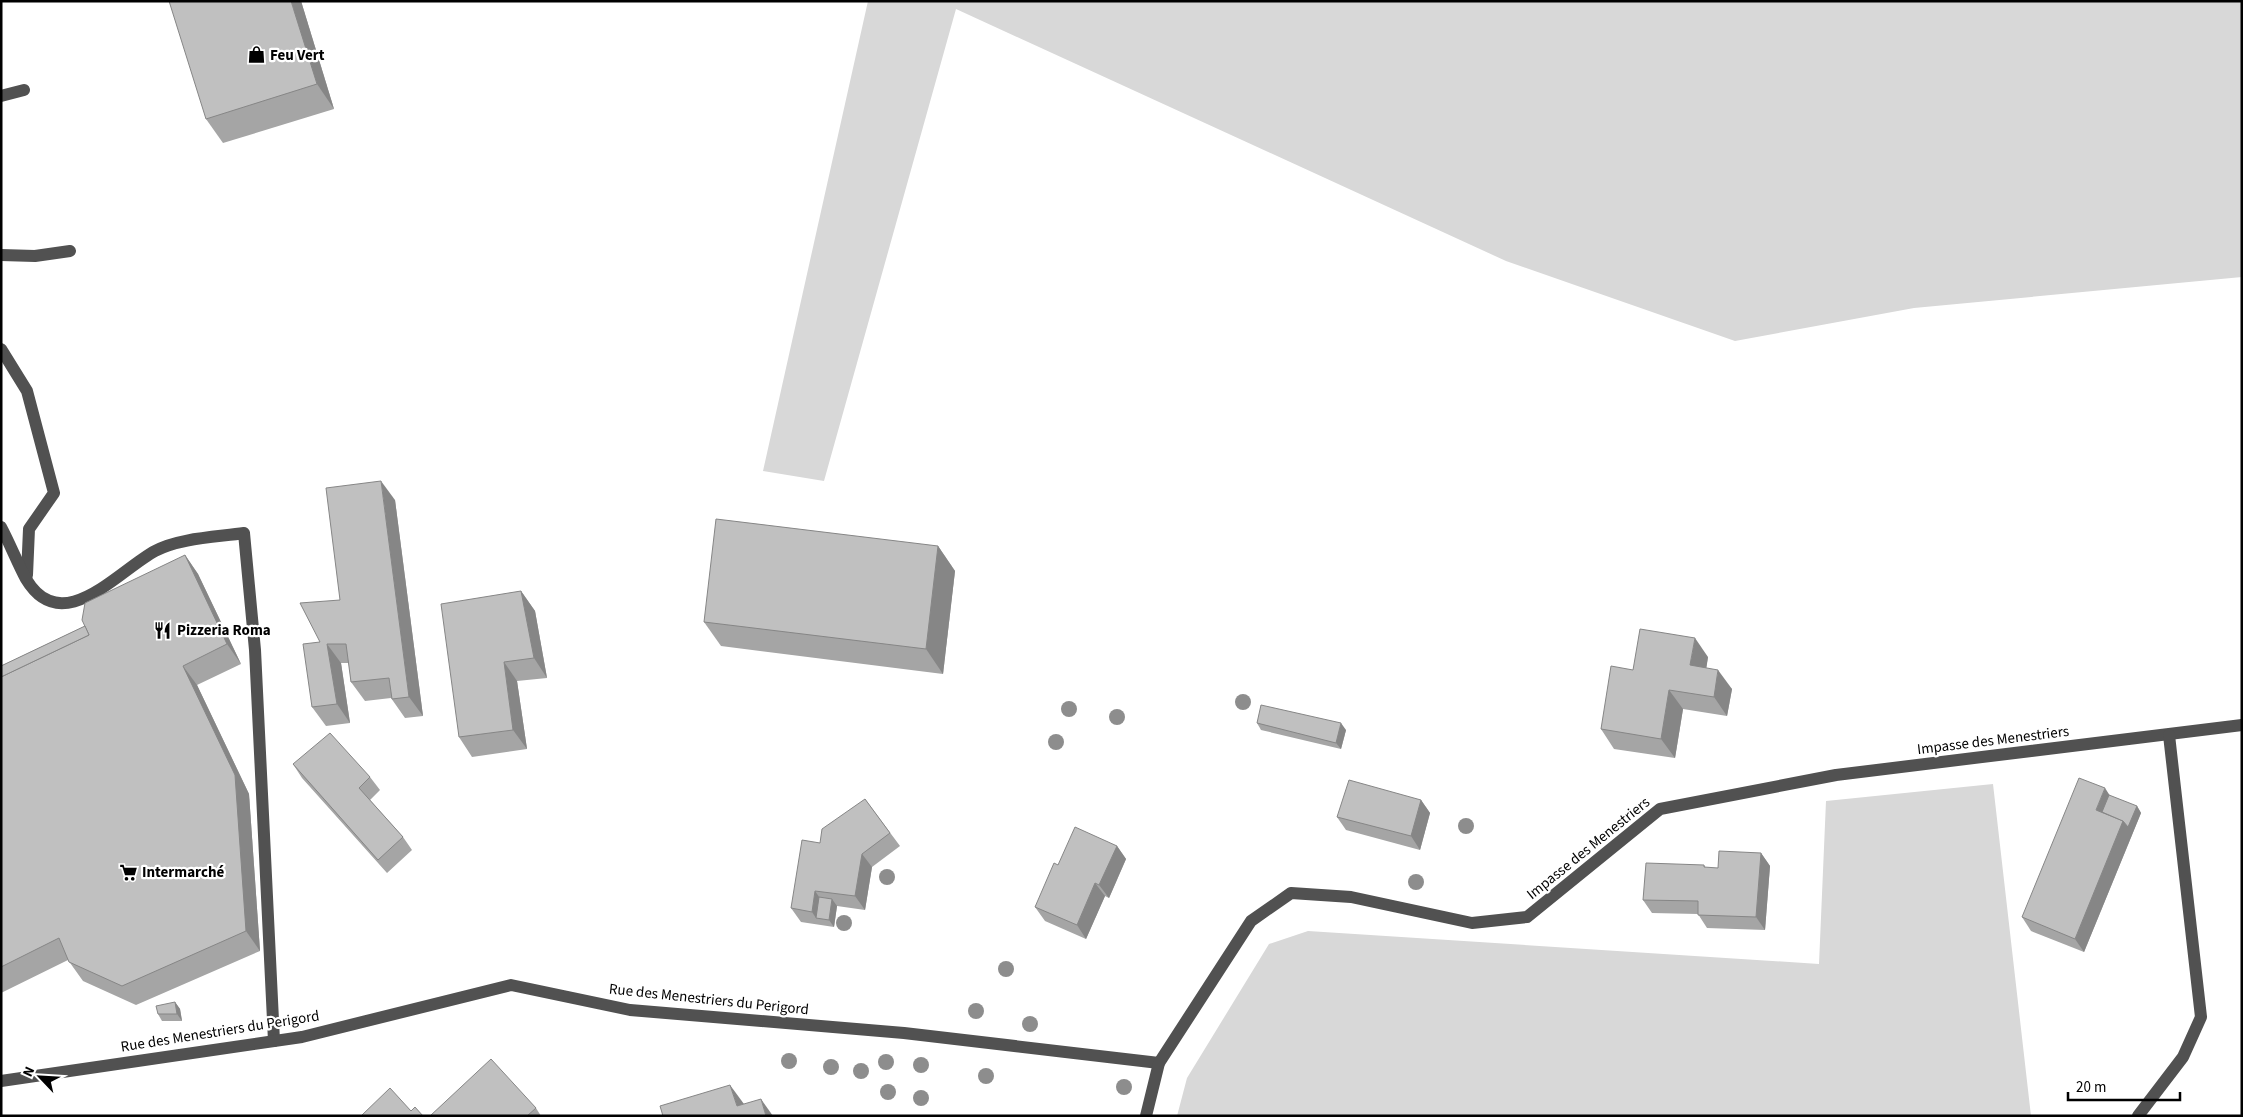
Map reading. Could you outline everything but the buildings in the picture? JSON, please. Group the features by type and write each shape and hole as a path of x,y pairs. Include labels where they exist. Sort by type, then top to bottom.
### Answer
{"street":[{"path":"1,96 24,90"},
{"path":"1,255 35,256 70,251"},
{"path":"1,350 27,391 54,493 29,529 27,580"},
{"path":"1,527 27,580 38,592 52,601 72,604 87,598 156,550 187,541 244,533 255,650 274,1041"},
{"name":"Impasse des Menestriers","path":"1159,1063 1251,921 1291,892 1351,897 1472,923 1527,917 1660,809 1836,775 2242,726"},
{"path":"2138,1116 2183,1057 2201,1017 2169,735"},
{"name":"Rue des Menestriers du Perigord","path":"1,1081 302,1037 511,986 630,1010 904,1033 1159,1063"},
{"path":"1146,1116 1159,1063"}],"shaded area":[{"path":"868,1 2242,1 2242,277 1914,308 1735,341 1506,261 956,9 824,481 763,471"},
{"path":"1993,784 2031,1116 1177,1116 1187,1078 1269,944 1308,931 1819,964 1826,801"}],"place":[{"name":"Feu Vert","path":"256,55"},
{"name":"Pizzeria Roma","path":"163,630"},
{"name":"Intermarché","path":"128,872"}]}
